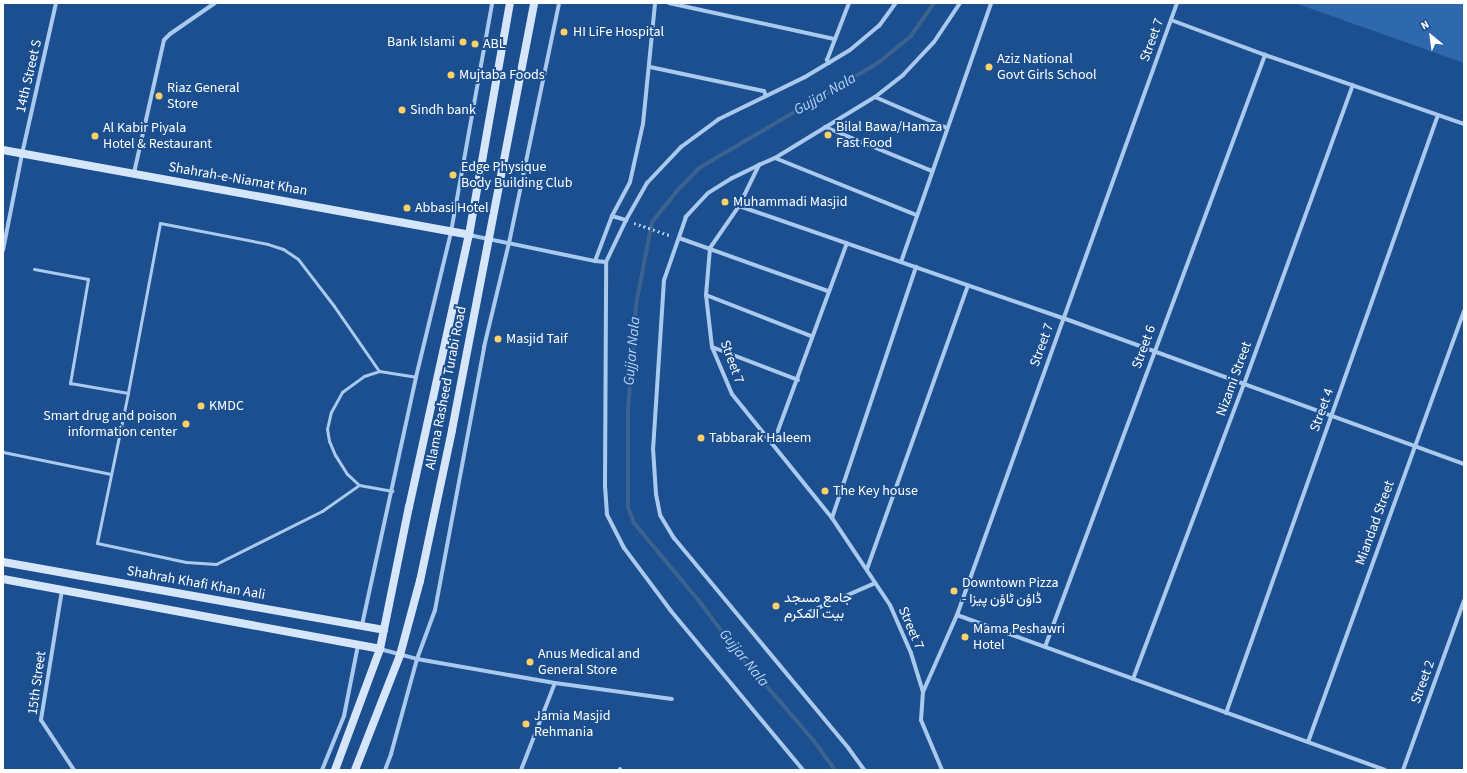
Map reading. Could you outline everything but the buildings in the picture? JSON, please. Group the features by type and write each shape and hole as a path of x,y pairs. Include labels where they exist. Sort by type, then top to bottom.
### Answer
{"main road":[{"name":"Allama Rasheed Turabi Road","path":"335,770 380,649 409,507 469,235 510,3"},
{"name":"Allama Rasheed Turabi Road","path":"355,770 400,655 420,580 489,239 534,3"},
{"name":"Shahrah-e-Niamat Khan","path":"3,150 469,235"},
{"name":"Shahrah Khafi Khan Aali","path":"3,562 384,630"},
{"path":"3,579 380,649"}],"street":[{"name":"14th Street S","path":"3,250 22,154 56,3"},
{"path":"134,173 164,40 170,34 215,3"},
{"path":"362,625 393,492 416,377 451,232 492,3"},
{"path":"385,770 391,754 417,659 434,610 484,347 509,243 559,3"},
{"path":"595,261 612,216 630,182 643,124 650,66 655,3"},
{"path":"669,3 834,39"},
{"path":"829,63 827,60 834,39 849,3"},
{"path":"803,770 671,611 624,548 607,514 605,487 606,262 626,220 648,184 681,147 719,119 829,63 850,50 878,26 896,3"},
{"path":"864,770 849,749 674,538 660,515 656,494 653,448 659,333 664,280 686,217 708,194 732,178 775,158 875,98 903,75 934,42 960,3"},
{"path":"901,262 916,215 991,3"},
{"name":"Street 7","path":"942,770 921,720 923,692 957,615 1177,3"},
{"path":"1171,20 1464,124"},
{"name":"Street 6","path":"1044,647 1265,54"},
{"path":"650,66 764,91 766,96"},
{"name":"Nizami Street","path":"1133,679 1244,384 1353,85"},
{"path":"875,98 948,128"},
{"name":"Street 4","path":"1226,712 1438,115"},
{"path":"825,127 932,171"},
{"path":"775,158 916,215"},
{"name":"Street 7","path":"759,165 739,206 710,248 706,295 712,347 732,394 774,444 832,518 890,605 911,653 923,692"},
{"path":"739,206 1063,318 1464,464"},
{"path":"612,216 626,220"},
{"path":"469,235 606,262"},
{"path":"679,238 828,291"},
{"path":"774,444 798,380 811,336 847,243"},
{"path":"832,518 916,267"},
{"path":"867,569 968,285"},
{"path":"706,295 811,336"},
{"name":"Miandad Street","path":"1308,742 1464,311"},
{"path":"712,347 798,380"},
{"path":"809,612 875,583"},
{"name":"15th Street","path":"62,590 41,720 74,770"},
{"name":"Street 2","path":"1403,770 1464,601"},
{"path":"957,615 1385,770"},
{"path":"322,770 344,716 358,645"},
{"path":"380,649 417,659 555,683 672,698"},
{"path":"521,770 555,683"}],"lane":[{"path":"359,485 322,511 216,564 186,562 97,543 128,393 160,223 268,244 283,249 298,259 334,306 379,371"},
{"path":"34,270 88,279 70,383 128,393"},
{"path":"393,492 359,485 347,474 335,455 327,429 331,412 342,392 364,376 379,371 416,377"},
{"path":"3,452 111,474"}],"path":[{"path":"640,225 674,236"}],"shaded area":[{"path":"1295,3 1464,3 1464,63"}],"waterway":[{"name":"Gujjar Nala","path":"835,770 814,741 738,653 699,601 634,523 628,507 628,410 636,305 652,222 676,192 699,168 878,63 911,36 934,3"}],"place":[{"name":"HI LiFe Hospital","path":"564,32"},
{"name":"Bank Islami","path":"463,42"},
{"name":"ABL","path":"475,44"},
{"name":"Aziz National Govt Girls School","path":"989,67"},
{"name":"Mujtaba Foods","path":"451,75"},
{"name":"Riaz General Store","path":"159,96"},
{"name":"Sindh bank","path":"402,110"},
{"name":"Bilal Bawa/Hamza Fast Food","path":"828,135"},
{"name":"Al Kabir Piyala Hotel & Restaurant","path":"95,136"},
{"name":"Edge Physique Body Building Club","path":"453,175"},
{"name":"Muhammadi Masjid","path":"725,202"},
{"name":"Abbasi Hotel","path":"407,208"},
{"name":"Masjid Taif","path":"498,339"},
{"name":"KMDC","path":"201,406"},
{"name":"Smart drug and poison information center","path":"186,424"},
{"name":"Tabbarak Haleem","path":"701,438"},
{"name":"The Key house","path":"825,491"},
{"name":"Downtown Pizza - ڈاؤن ٹاؤن پیزا","path":"954,591"},
{"name":"جامع مسجد بیت المکرم","path":"776,606"},
{"name":"Mama Peshawri Hotel","path":"965,637"},
{"name":"Anus Medical and General Store","path":"530,662"},
{"name":"Jamia Masjid Rehmania","path":"526,724"}]}
